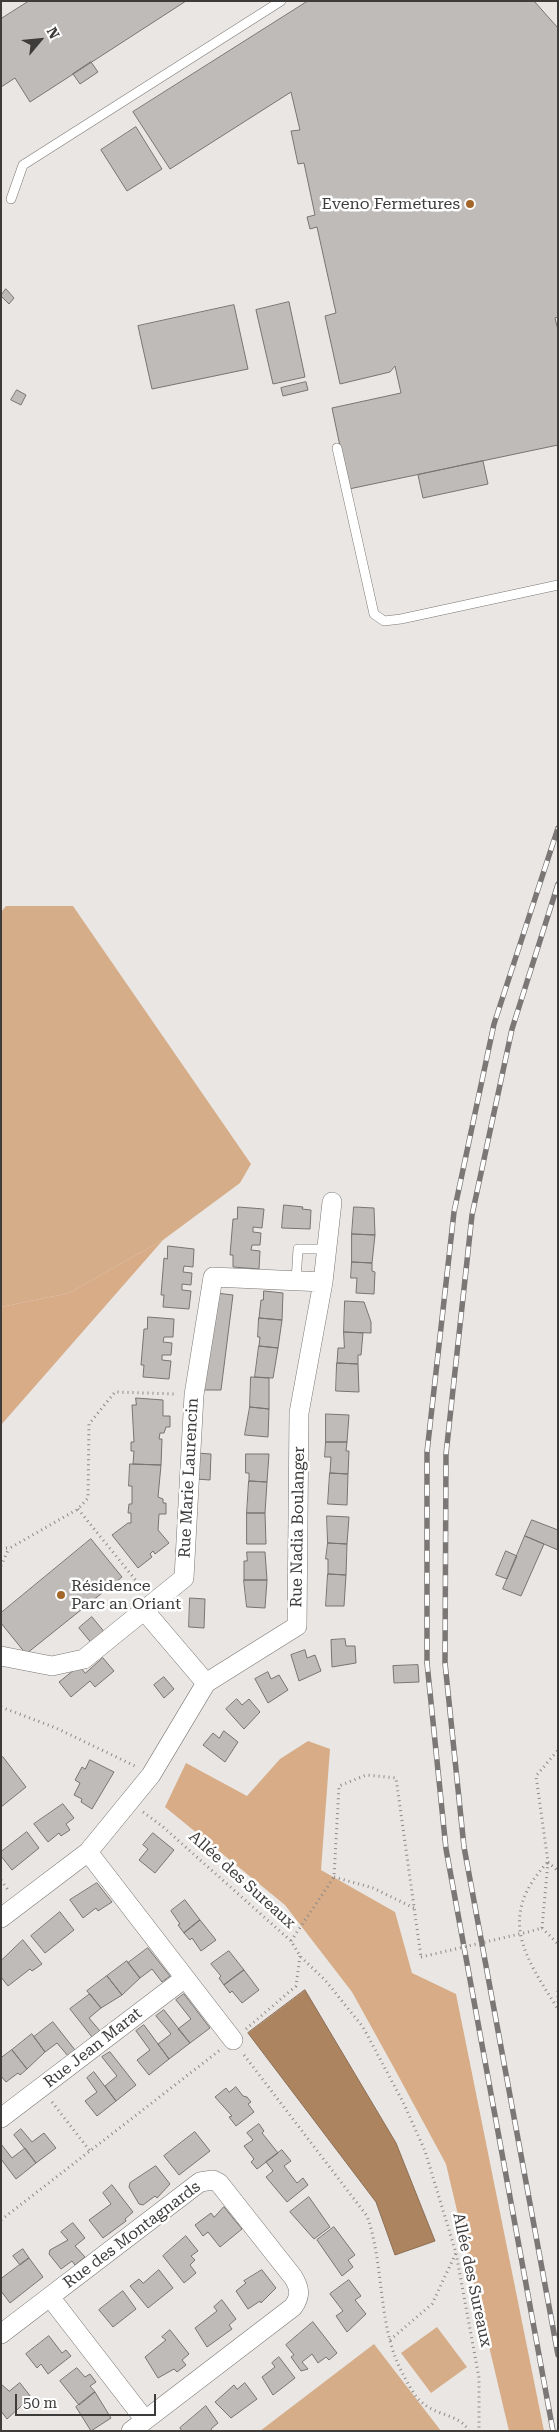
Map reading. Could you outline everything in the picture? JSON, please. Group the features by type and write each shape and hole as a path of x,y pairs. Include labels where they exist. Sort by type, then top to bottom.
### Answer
{"street":[{"path":"323,1282 332,1202"},
{"name":"Rue Marie Laurencin","path":"1,1656 52,1666 84,1659 148,1605 184,1578 194,1395 213,1277 323,1282"},
{"name":"Rue Nadia Boulanger","path":"1,1918 88,1852 151,1775 206,1683 297,1626 299,1413 323,1282"},
{"path":"148,1605 206,1683"},
{"path":"88,1852 233,2040"},
{"name":"Rue Jean Marat","path":"1,2118 185,1978"},
{"name":"Rue des Montagnards","path":"1,2334 200,2182 213,2180 225,2188 293,2277 300,2293 298,2300 293,2307 138,2425"},
{"path":"50,2297 138,2425"}],"lane":[{"path":"11,199 24,165 281,1"},
{"path":"336,448 368,594 374,614 384,621 558,585"},
{"path":"296,1281 298,1249 327,1249"}],"path":[{"path":"1,1548 10,1548 78,1509 88,1498 89,1424 115,1392 194,1395"},
{"path":"78,1509 148,1605"},
{"path":"1,1566 10,1548"},
{"path":"1,1707 56,1728 151,1775"},
{"path":"542,1928 548,1862 536,1776 558,1750"},
{"path":"290,1941 334,1877 339,1786 366,1774 396,1778 421,1957 542,1928"},
{"name":"Allée des Sureaux","path":"130,1802 162,1826 290,1941 300,1956 324,1980 363,2027 404,2104 425,2151 456,2253 479,2378 479,2431"},
{"path":"548,1862 558,1871"},
{"path":"548,1862 533,1878 518,1918 526,1956 558,2010"},
{"path":"334,1877 373,1888 415,1908"},
{"path":"542,1928 558,1944"},
{"path":"1,2220 233,2040 296,1986 300,1956"},
{"path":"558,1987 558,2010"},
{"path":"233,2040 367,2216 374,2238 390,2340 394,2357 404,2377 423,2404 454,2417 470,2431"},
{"path":"41,2088 90,2151"},
{"path":"390,2340 432,2304 456,2253"}],"shaded area":[{"path":"6,906 73,906 251,1164 240,1183 163,1240 69,1293 1,1307 1,912"},
{"path":"163,1240 1,1425 1,1307 69,1293"},
{"path":"308,1741 330,1749 321,1870 395,1912 412,1973 456,1994 544,2431 509,2431 446,2164 352,1992 285,1905 165,1807 186,1763 247,1796 280,1759"},
{"path":"305,1990 396,2143 435,2241 395,2255 376,2202 248,2033"},
{"path":"437,2327 467,2367 431,2393 401,2353"},
{"path":"374,2344 441,2431 260,2431"}],"building":[{"path":"29,1 186,1 30,102 15,78 1,87 1,19"},
{"path":"308,1 534,1 558,28 558,317 555,318 558,330 558,445 349,489 332,408 401,393 395,366 390,372 340,384 325,316 336,313 317,227 310,229 307,217 315,215 304,163 298,164 291,131 300,130 291,92 170,169 133,112"},
{"path":"91,62 98,72 80,84 73,74"},
{"path":"136,127 162,169 127,191 101,150"},
{"path":"6,289 14,298 9,304 1,296"},
{"path":"289,302 305,377 273,384 256,310"},
{"path":"234,305 248,369 152,389 138,326"},
{"path":"306,382 308,390 283,396 281,388"},
{"path":"17,390 26,395 21,405 11,400"},
{"path":"483,461 488,484 423,498 418,475"},
{"path":"284,1205 311,1210 310,1229 282,1228"},
{"path":"238,1207 264,1209 262,1228 253,1227 253,1232 261,1233 260,1245 252,1245 251,1250 260,1251 259,1269 233,1267 233,1255 230,1255 233,1219 237,1219"},
{"path":"354,1207 374,1208 375,1235 352,1234"},
{"path":"352,1234 375,1235 372,1263 352,1262"},
{"path":"168,1246 194,1249 193,1267 184,1266 183,1272 192,1273 191,1285 182,1284 182,1290 191,1291 189,1309 163,1307 164,1295 161,1295 164,1258 167,1259"},
{"path":"352,1262 372,1263 372,1271 375,1272 374,1294 356,1293 357,1278 351,1278"},
{"path":"264,1291 283,1293 282,1320 259,1318"},
{"path":"216,1293 233,1295 221,1390 204,1390"},
{"path":"345,1301 364,1302 371,1322 371,1333 344,1332"},
{"path":"148,1317 174,1319 173,1337 164,1337 163,1342 172,1343 171,1355 162,1355 162,1360 171,1361 169,1379 143,1377 144,1365 141,1365 144,1329 147,1329"},
{"path":"259,1318 282,1320 278,1348 259,1346"},
{"path":"344,1332 363,1333 361,1355 358,1355 358,1364 337,1363 338,1348 344,1348"},
{"path":"259,1346 278,1348 273,1378 255,1377"},
{"path":"337,1363 358,1364 359,1392 336,1391"},
{"path":"251,1377 269,1378 269,1409 250,1407"},
{"path":"136,1398 163,1400 163,1416 170,1416 170,1427 166,1427 164,1433 160,1433 159,1439 162,1439 161,1465 133,1464 134,1451 131,1451 131,1442 134,1442 132,1405 136,1405"},
{"path":"250,1407 269,1409 268,1437 245,1435"},
{"path":"326,1414 349,1415 347,1442 326,1442"},
{"path":"326,1442 347,1442 346,1451 349,1451 348,1474 330,1473 331,1457 325,1457"},
{"path":"196,1453 211,1454 210,1480 195,1479"},
{"path":"246,1454 269,1454 267,1482 249,1481 249,1473 246,1473"},
{"path":"130,1464 161,1465 158,1497 163,1499 163,1503 166,1503 166,1514 159,1514 158,1530 169,1543 155,1554 153,1551 150,1554 152,1557 138,1568 112,1535 128,1523 131,1523 131,1513 128,1513 129,1504 132,1504 132,1486 129,1486"},
{"path":"330,1473 348,1474 347,1505 328,1504"},
{"path":"249,1481 267,1482 265,1513 247,1513"},
{"path":"247,1513 265,1513 266,1544 247,1544"},
{"path":"327,1516 349,1517 347,1544 328,1543"},
{"path":"532,1520 558,1530 558,1550 525,1536"},
{"path":"525,1536 544,1544 521,1596 503,1589"},
{"name":"Résidence Parc an Oriant","path":"91,1539 122,1577 26,1654 1,1623 1,1613"},
{"path":"328,1543 347,1544 346,1575 328,1574 328,1559 326,1559"},
{"path":"506,1551 517,1556 507,1579 496,1575"},
{"path":"247,1552 265,1552 267,1580 244,1580 244,1561 247,1561"},
{"path":"328,1574 346,1575 344,1606 326,1606"},
{"path":"244,1580 267,1580 265,1608 247,1607"},
{"path":"190,1598 205,1599 204,1628 189,1627"},
{"path":"92,1617 106,1634 93,1645 79,1628"},
{"path":"345,1639 346,1646 355,1646 356,1663 332,1667 331,1640"},
{"path":"305,1650 307,1658 315,1655 321,1671 299,1681 291,1655"},
{"path":"103,1658 114,1671 95,1687 90,1681 71,1697 59,1682 79,1666 85,1673"},
{"path":"418,1665 419,1682 394,1683 393,1666"},
{"path":"268,1672 271,1679 279,1675 288,1690 268,1703 255,1679"},
{"path":"164,1677 174,1689 164,1698 154,1685"},
{"path":"237,1699 242,1705 249,1699 260,1712 244,1729 226,1709"},
{"path":"224,1731 238,1742 225,1762 203,1745 213,1733 219,1738"},
{"path":"3,1757 26,1787 1,1807 1,1758"},
{"path":"90,1760 114,1772 92,1809 81,1802 82,1799 74,1795 80,1783 75,1780 82,1767 85,1769"},
{"path":"63,1804 74,1818 66,1824 70,1830 61,1836 59,1833 48,1842 34,1824"},
{"path":"27,1832 39,1848 12,1870 1,1856 1,1852"},
{"path":"153,1833 174,1850 155,1873 139,1860 148,1849 143,1845"},
{"path":"97,1883 112,1902 98,1911 96,1908 83,1918 70,1900"},
{"path":"185,1900 200,1920 184,1933 171,1911"},
{"path":"60,1912 74,1930 45,1953 31,1936"},
{"path":"200,1920 216,1940 201,1951 192,1938 190,1940 184,1933"},
{"path":"23,1940 42,1964 32,1971 30,1969 8,1986 1,1977 1,1961"},
{"path":"148,1948 170,1976 162,1982 152,1969 140,1978 128,1963"},
{"path":"229,1951 244,1970 224,1985 219,1978 221,1976 211,1964"},
{"path":"127,1961 140,1978 122,1995 107,1976"},
{"path":"244,1970 259,1990 242,2003 224,1985"},
{"path":"107,1976 122,1995 101,2008 87,1991"},
{"path":"90,1994 101,2008 89,2018 100,2031 92,2037 70,2009"},
{"path":"184,1994 210,2028 190,2043 178,2029 191,2019 176,2000"},
{"path":"164,2010 190,2043 169,2059 158,2044 171,2034 156,2016"},
{"path":"53,2022 75,2050 68,2056 57,2043 45,2052 34,2037"},
{"path":"144,2025 169,2059 149,2075 137,2060 150,2050 136,2031"},
{"path":"32,2034 45,2052 27,2069 12,2050"},
{"path":"12,2050 27,2069 6,2082 1,2076 1,2058"},
{"path":"110,2052 136,2085 116,2101 105,2086 117,2076 102,2057"},
{"path":"94,2072 116,2101 97,2116 85,2101 97,2092 87,2078"},
{"path":"236,2087 251,2102 248,2104 254,2112 236,2126 229,2117 232,2116 215,2097 226,2088 229,2092"},
{"path":"259,2124 264,2131 262,2133 278,2153 257,2169 251,2162 254,2159 244,2146 253,2140 247,2133"},
{"path":"21,2129 32,2142 44,2133 56,2148 36,2163 14,2135"},
{"path":"195,2132 210,2151 179,2175 164,2156"},
{"path":"1,2144 12,2158 25,2148 36,2163 16,2179 1,2159"},
{"path":"282,2150 291,2161 284,2166 297,2183 303,2178 308,2185 287,2202 266,2177 273,2171 266,2162"},
{"path":"156,2166 170,2184 157,2198 155,2196 143,2205 139,2204 129,2187 130,2183"},
{"path":"112,2185 133,2212 125,2219 126,2221 103,2238 89,2220 111,2204 103,2193"},
{"path":"309,2197 330,2227 314,2239 290,2212"},
{"path":"224,2207 242,2229 220,2247 208,2232 203,2236 195,2225 211,2213 214,2217"},
{"path":"73,2223 85,2238 75,2246 85,2257 75,2265 72,2261 61,2269 49,2254 50,2250 68,2240 61,2232"},
{"path":"334,2227 355,2255 348,2260 353,2267 342,2276 317,2240"},
{"path":"186,2236 198,2251 191,2256 195,2260 190,2265 196,2273 184,2283 163,2256"},
{"path":"23,2249 29,2258 20,2265 13,2256"},
{"path":"29,2258 43,2277 10,2303 1,2291 1,2279"},
{"path":"159,2270 173,2288 148,2308 130,2286 139,2279 143,2283"},
{"path":"262,2270 276,2288 261,2303 260,2301 248,2309 236,2291 246,2283 244,2281"},
{"path":"349,2280 361,2296 355,2300 366,2314 347,2332 336,2316 343,2311 330,2294"},
{"path":"123,2291 136,2309 113,2327 99,2310"},
{"path":"222,2300 236,2319 229,2325 232,2329 207,2347 195,2328 217,2311 214,2307"},
{"path":"313,2322 337,2353 329,2360 326,2357 318,2363 312,2354 302,2362 308,2369 301,2371 291,2357 294,2355 286,2345"},
{"path":"170,2330 189,2354 182,2360 186,2365 177,2372 174,2369 158,2378 145,2357 166,2340 162,2337"},
{"path":"49,2336 62,2353 66,2350 71,2356 48,2374 41,2364 37,2368 26,2354"},
{"path":"279,2357 295,2378 273,2395 262,2377 275,2367 272,2363"},
{"path":"77,2368 85,2377 90,2374 96,2382 90,2386 95,2392 79,2405 60,2381"},
{"path":"20,2383 31,2397 7,2419 1,2411 1,2384 9,2391"},
{"path":"245,2383 257,2399 231,2418 215,2402 234,2385 237,2389"},
{"path":"95,2392 111,2418 91,2431 76,2407"},
{"path":"206,2406 218,2423 211,2429 212,2431 182,2431 180,2428"}],"railway":[{"path":"553,2431 446,1849 427,1663 427,1452 454,1212 494,1024 558,828"},
{"path":"558,884 512,1029 472,1215 446,1454 445,1663 464,1847 558,2355"}],"place":[{"name":"Eveno Fermetures","path":"470,204"},
{"name":"Résidence Parc an Oriant","path":"61,1595"}]}
